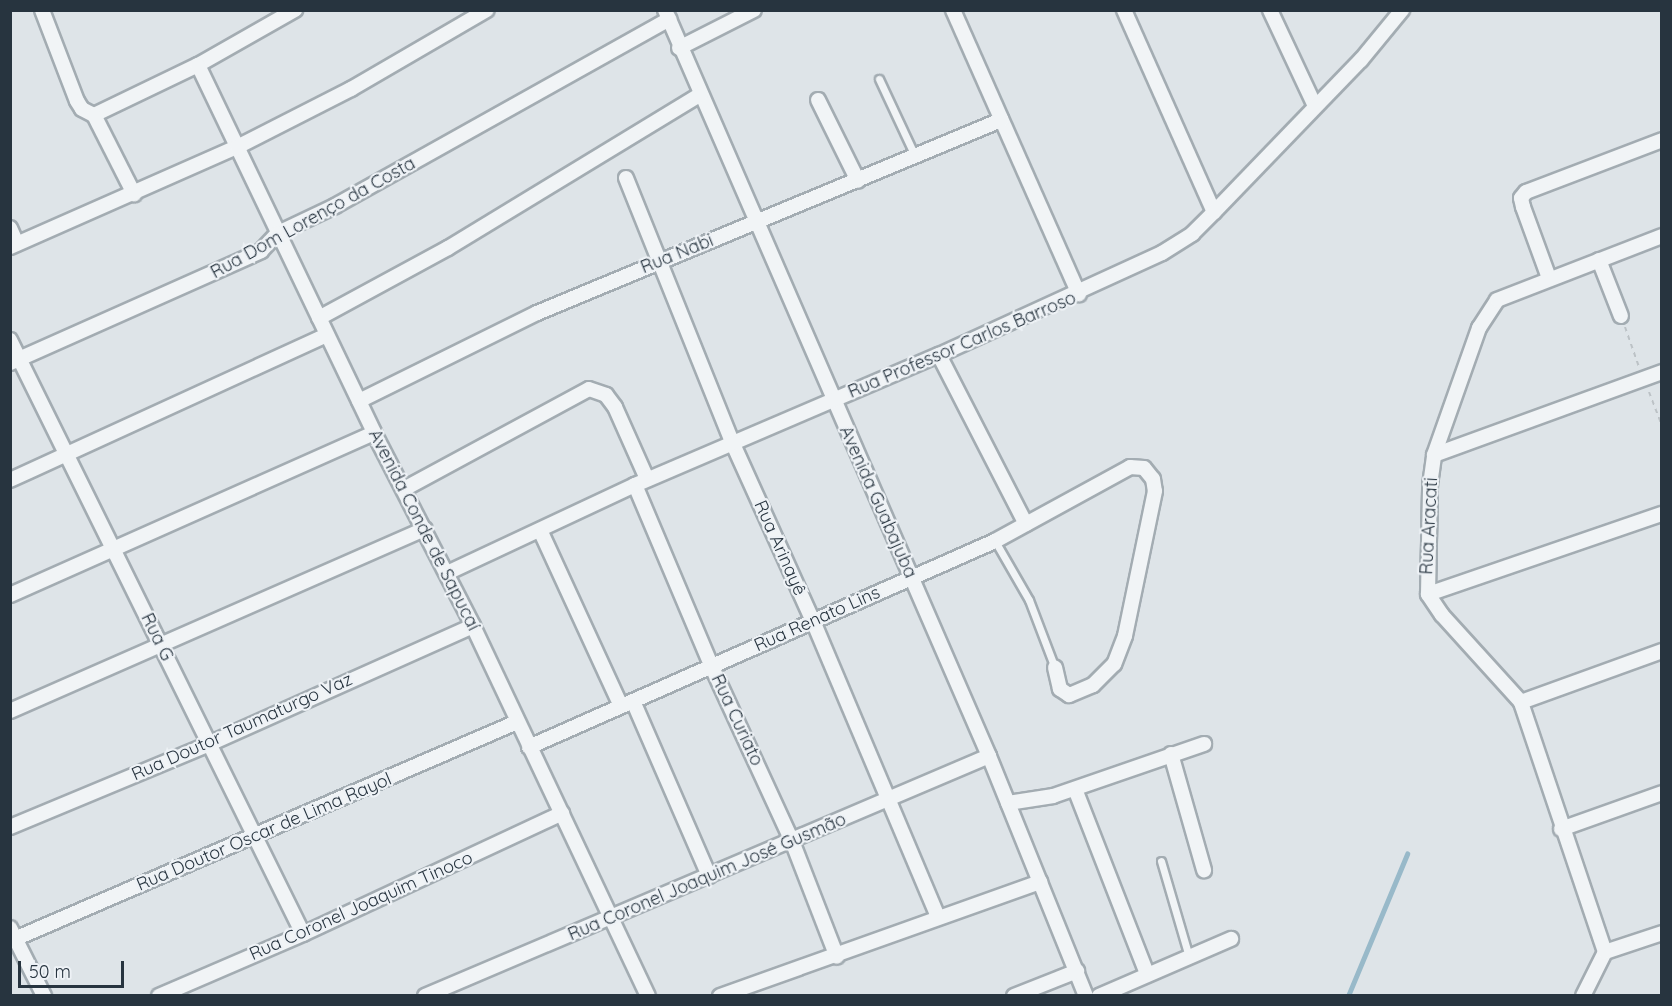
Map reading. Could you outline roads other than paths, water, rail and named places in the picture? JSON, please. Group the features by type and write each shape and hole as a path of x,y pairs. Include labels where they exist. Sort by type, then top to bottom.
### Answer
{"street":[{"path":"42,10 64,71 82,109 94,115 134,194"},
{"path":"94,115 198,65 295,10"},
{"path":"10,228 14,245 134,194 237,147 351,89 488,10"},
{"path":"679,48 754,10"},
{"path":"952,10 1079,294"},
{"path":"1124,10 1215,212"},
{"path":"1270,10 1315,106"},
{"name":"Rua Professor Carlos Barroso","path":"447,573 641,482 1079,294 1162,254 1192,234 1215,212 1402,10"},
{"name":"Avenida Guabajuba","path":"667,15 679,48 989,756 1086,996"},
{"name":"Rua Dom Lorenço da Costa","path":"15,361 268,247 278,233 335,206 667,15"},
{"name":"Avenida Conde de Sapucaí","path":"198,65 374,433 473,626 648,996"},
{"path":"319,318 448,248 700,95"},
{"path":"818,100 858,181"},
{"name":"Rua Nabi","path":"359,401 537,313 1001,120"},
{"path":"1549,278 1521,198 1526,192 1662,140"},
{"name":"Rua Arinayê","path":"626,178 657,262 733,444 813,621 938,917"},
{"name":"Rua Aracati","path":"1605,952 1561,829 1521,702 1442,615 1428,594 1426,553 1434,455 1479,328 1492,306 1504,295 1662,236"},
{"path":"1599,260 1621,316"},
{"path":"10,480 326,335"},
{"name":"Rua G","path":"10,340 15,361 68,455 303,934"},
{"path":"939,355 1026,524"},
{"path":"1434,455 1662,372"},
{"name":"Rua Curiato","path":"404,489 567,399 589,389 606,395 711,665 792,841 837,957"},
{"path":"10,595 115,551 374,433"},
{"name":"Rua Renato Lins","path":"529,747 995,541 1136,466 1148,471 1153,479 1155,491 1125,636 1106,676 1084,690 1064,694 1055,668"},
{"path":"1428,594 1662,514"},
{"path":"10,711 425,529"},
{"path":"540,530 710,876"},
{"name":"Rua Doutor Taumaturgo Vaz","path":"10,827 210,744 473,626"},
{"path":"1521,702 1662,651"},
{"name":"Rua Doutor Oscar de Lima Rayol","path":"12,936 254,836 517,722"},
{"path":"1008,803 1076,789 1204,744"},
{"path":"1171,754 1204,870"},
{"name":"Rua Coronel Joaquim José Gusmão","path":"425,996 613,918 989,756"},
{"path":"1076,789 1147,974"},
{"path":"1561,829 1662,793"},
{"name":"Rua Coronel Joaquim Tinoco","path":"159,996 303,934 562,813"},
{"path":"720,996 837,957 938,917 1040,882"},
{"path":"1583,996 1605,952 1662,933"},
{"path":"12,936 44,996"},
{"path":"1099,996 1231,939"},
{"path":"1014,996 1077,971"}],"lane":[{"path":"879,79 915,156"},
{"path":"995,541 1029,600 1055,668"},
{"path":"1161,861 1189,957"}],"waterway":[{"path":"1348,996 1407,854"}]}
